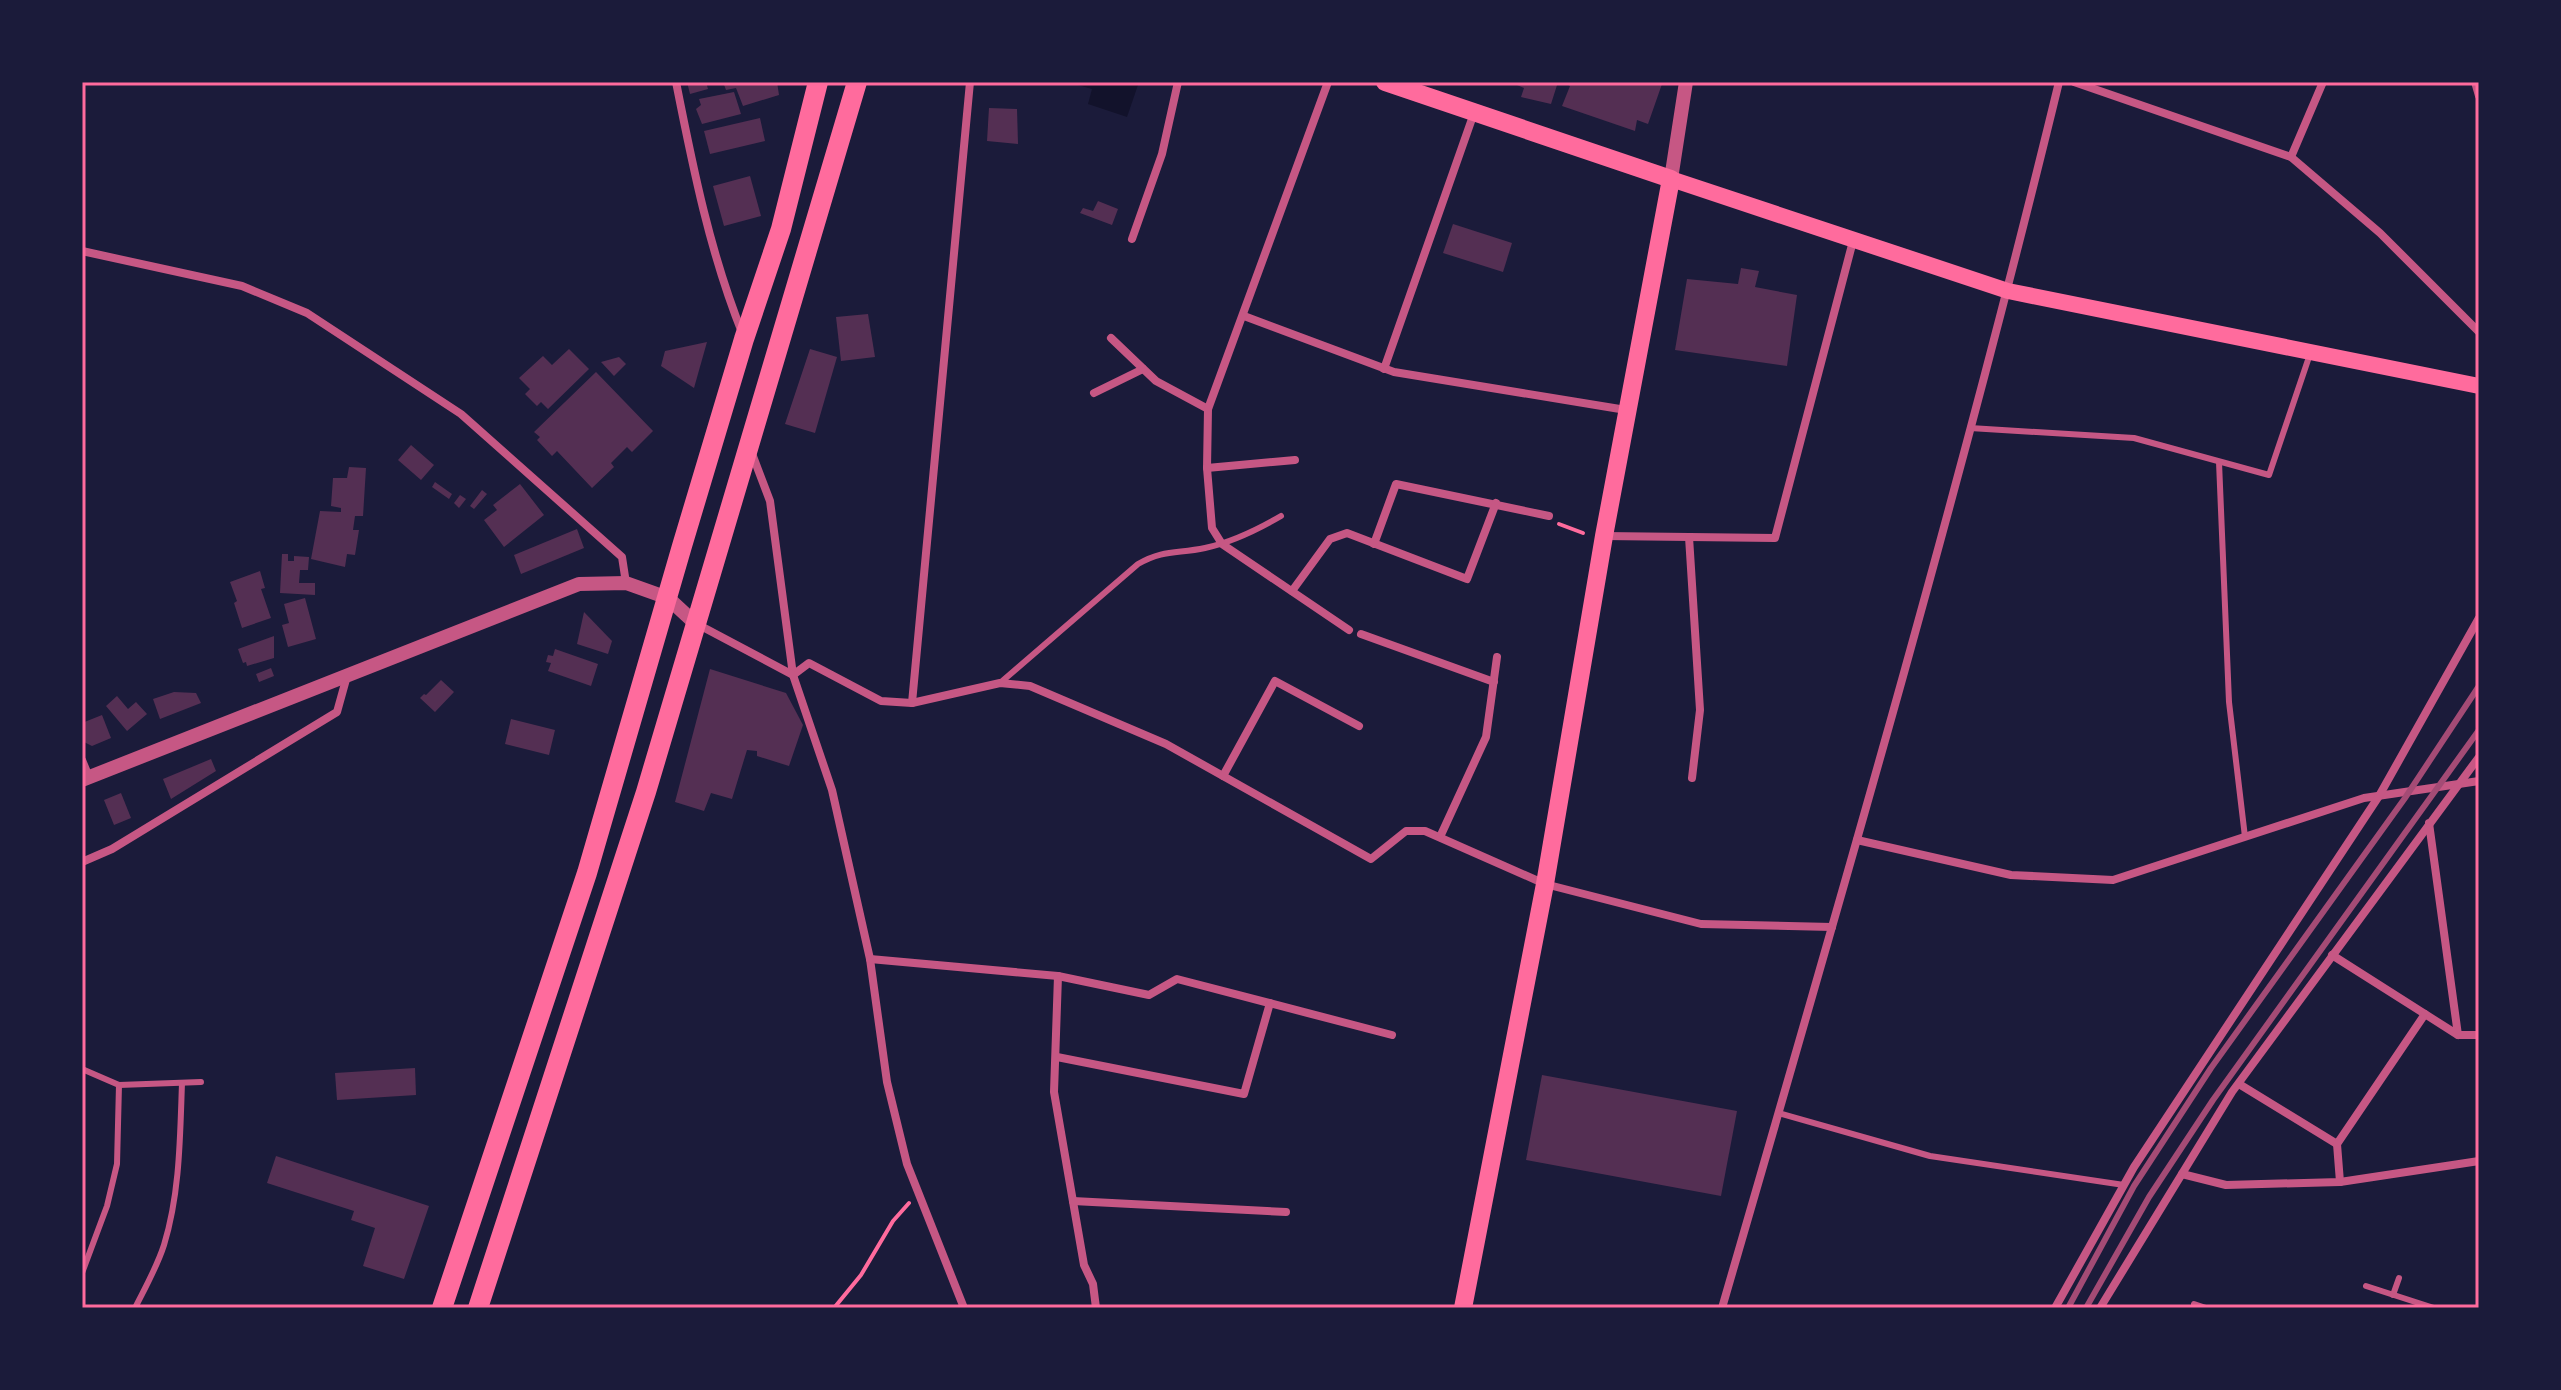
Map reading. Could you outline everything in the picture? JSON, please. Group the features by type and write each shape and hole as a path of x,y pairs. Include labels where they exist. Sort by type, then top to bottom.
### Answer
{"highway":[{"path":"442,1308 587,873 744,339 781,229 818,82"},
{"path":"478,1308 646,792 857,82"}],"main road":[{"path":"1385,82 2008,291 2479,386"},
{"path":"1463,1308 1545,884 1604,536 1671,179"}],"street":[{"path":"676,82 709,233 725,290 744,339"},
{"path":"912,703 970,82"},
{"path":"1132,239 1162,154 1178,82"},
{"path":"1328,82 1208,409 1207,468 1212,528 1222,544 1349,630"},
{"path":"1671,179 1686,82"},
{"path":"1722,1308 1857,840 2008,291 2059,82"},
{"path":"2074,82 2291,157 2380,233 2479,332"},
{"path":"2291,157 2323,82"},
{"path":"2475,82 2479,96"},
{"path":"1384,369 1474,113"},
{"path":"1604,536 1775,538 1853,241"},
{"path":"82,251 242,286 307,313 461,414 622,557 626,583"},
{"path":"1244,316 1384,369 1627,410"},
{"path":"1111,338 1156,381 1208,409"},
{"path":"1094,393 1143,369"},
{"path":"749,446 770,501 793,675 832,790 870,959 887,1082 907,1164 964,1308"},
{"path":"1207,468 1295,460"},
{"path":"1374,544 1396,484 1549,516"},
{"path":"1292,591 1330,539 1347,533 1467,579 1496,503"},
{"path":"1689,537 1700,710 1692,778"},
{"path":"82,760 86,779 579,584 626,583 668,598 696,624 793,675"},
{"path":"2055,1308 2124,1185 2379,796 2479,618"},
{"path":"1361,634 1494,682"},
{"path":"1440,837 1486,737 1497,657"},
{"path":"793,675 809,663 881,701 912,703 1000,683 1030,686 1166,744 1371,859 1406,831 1425,831 1545,884 1701,924 1832,927"},
{"path":"82,862 112,849 337,712 348,676"},
{"path":"1223,776 1275,681 1359,726"},
{"path":"2100,1308 2239,1084 2479,757"},
{"path":"1857,840 2011,875 2113,880 2364,798 2479,781"},
{"path":"2429,823 2458,1035"},
{"path":"2332,955 2458,1035 2479,1035"},
{"path":"870,959 1058,976 1149,995 1177,979 1392,1035"},
{"path":"1058,976 1054,1092 1084,1265 1093,1284 1096,1308"},
{"path":"1057,1057 1244,1094 1270,1003"},
{"path":"2340,1182 2337,1144 2425,1014"},
{"path":"2239,1084 2337,1144"},
{"path":"2182,1174 2226,1185 2340,1182 2479,1161"},
{"path":"1073,1201 1286,1212"}],"lane":[{"path":"1970,428 2134,438 2269,475 2311,351"},
{"path":"2219,462 2229,702 2245,837"},
{"path":"1000,683 1138,564 1156,554 1222,544 1255,531 1281,516"},
{"path":"82,1069 119,1085 201,1082"},
{"path":"135,1308 163,1249 172,1214 180,1147 182,1083"},
{"path":"82,1273 107,1206 117,1164 119,1085"},
{"path":"1778,1113 1930,1156 2124,1185"},
{"path":"2393,1295 2399,1278"},
{"path":"2366,1286 2434,1308"},
{"path":"2194,1304 2206,1308"}],"path":[{"path":"1549,516 1551,520 1583,533"},
{"path":"834,1308 861,1275 893,1221 918,1193"}],"shaded area":[{"path":"1079,82 1139,82 1127,117 1088,104 1092,89 1078,85"}],"building":[{"path":"687,82 706,82 708,89 690,94"},
{"path":"723,82 777,82 779,95 743,106 736,88 726,90"},
{"path":"1510,82 1558,82 1551,104 1521,97 1524,88"},
{"path":"1563,82 1662,84 1648,124 1637,120 1635,131 1562,106 1570,86"},
{"path":"734,92 741,114 702,124 696,109 701,105 699,99"},
{"path":"989,108 1017,109 1018,144 987,141"},
{"path":"760,118 765,141 710,154 704,131"},
{"path":"750,176 761,216 724,226 713,186"},
{"path":"1098,201 1118,209 1112,225 1080,213 1083,208 1093,211"},
{"path":"1453,224 1512,243 1503,272 1443,253"},
{"path":"1741,268 1759,271 1755,287 1797,295 1787,366 1675,350 1687,279 1738,284"},
{"path":"868,314 875,357 841,361 836,317"},
{"path":"707,342 694,388 661,366 665,351"},
{"path":"569,349 589,369 548,409 541,402 537,406 525,394 530,389 519,378 543,356 552,365"},
{"path":"810,349 837,357 815,433 785,424"},
{"path":"619,357 626,364 614,376 601,362"},
{"path":"596,372 653,431 632,452 627,447 611,463 614,467 592,488 557,451 552,456 534,432"},
{"path":"411,445 434,465 421,480 398,460"},
{"path":"349,467 366,468 363,516 355,516 353,530 359,530 355,555 347,554 345,567 311,559 320,511 341,512 341,508 331,506 333,478 347,478"},
{"path":"435,482 452,494 449,499 432,487"},
{"path":"520,484 544,515 504,547 484,520 497,510 493,505"},
{"path":"482,490 487,494 474,509 470,506"},
{"path":"460,495 466,499 459,508 454,503"},
{"path":"577,529 584,548 521,574 514,555"},
{"path":"282,554 288,554 288,561 294,561 294,556 309,557 308,570 300,570 299,583 315,583 315,595 280,593"},
{"path":"260,571 265,588 261,589 271,618 242,628 230,582"},
{"path":"305,598 316,639 288,647 282,625 289,623 284,604"},
{"path":"584,612 612,641 608,654 577,644"},
{"path":"274,636 274,658 247,666 246,662 243,663 238,649"},
{"path":"555,649 598,664 591,686 548,671 551,663 546,662 548,655 553,656"},
{"path":"271,668 274,676 259,682 256,674"},
{"path":"710,669 786,693 803,725 789,766 757,756 757,751 747,750 732,799 711,793 704,811 675,802"},
{"path":"441,680 454,692 435,712 420,698"},
{"path":"174,692 196,693 201,703 160,719 153,699"},
{"path":"117,696 128,709 136,702 147,714 127,731 106,706"},
{"path":"102,715 111,738 92,746 84,742 82,723"},
{"path":"511,719 555,730 549,755 505,744"},
{"path":"211,759 216,771 171,799 163,779"},
{"path":"121,793 131,818 114,825 104,800"},
{"path":"415,1068 416,1095 337,1100 335,1073"},
{"path":"1542,1075 1737,1111 1721,1196 1526,1160"},
{"path":"276,1156 429,1206 404,1279 363,1266 375,1228 351,1220 354,1211 267,1183"}],"railway":[{"path":"2068,1308 2134,1186 2211,1068 2405,798 2479,686"},
{"path":"2086,1308 2149,1197 2213,1100 2479,730"}]}
